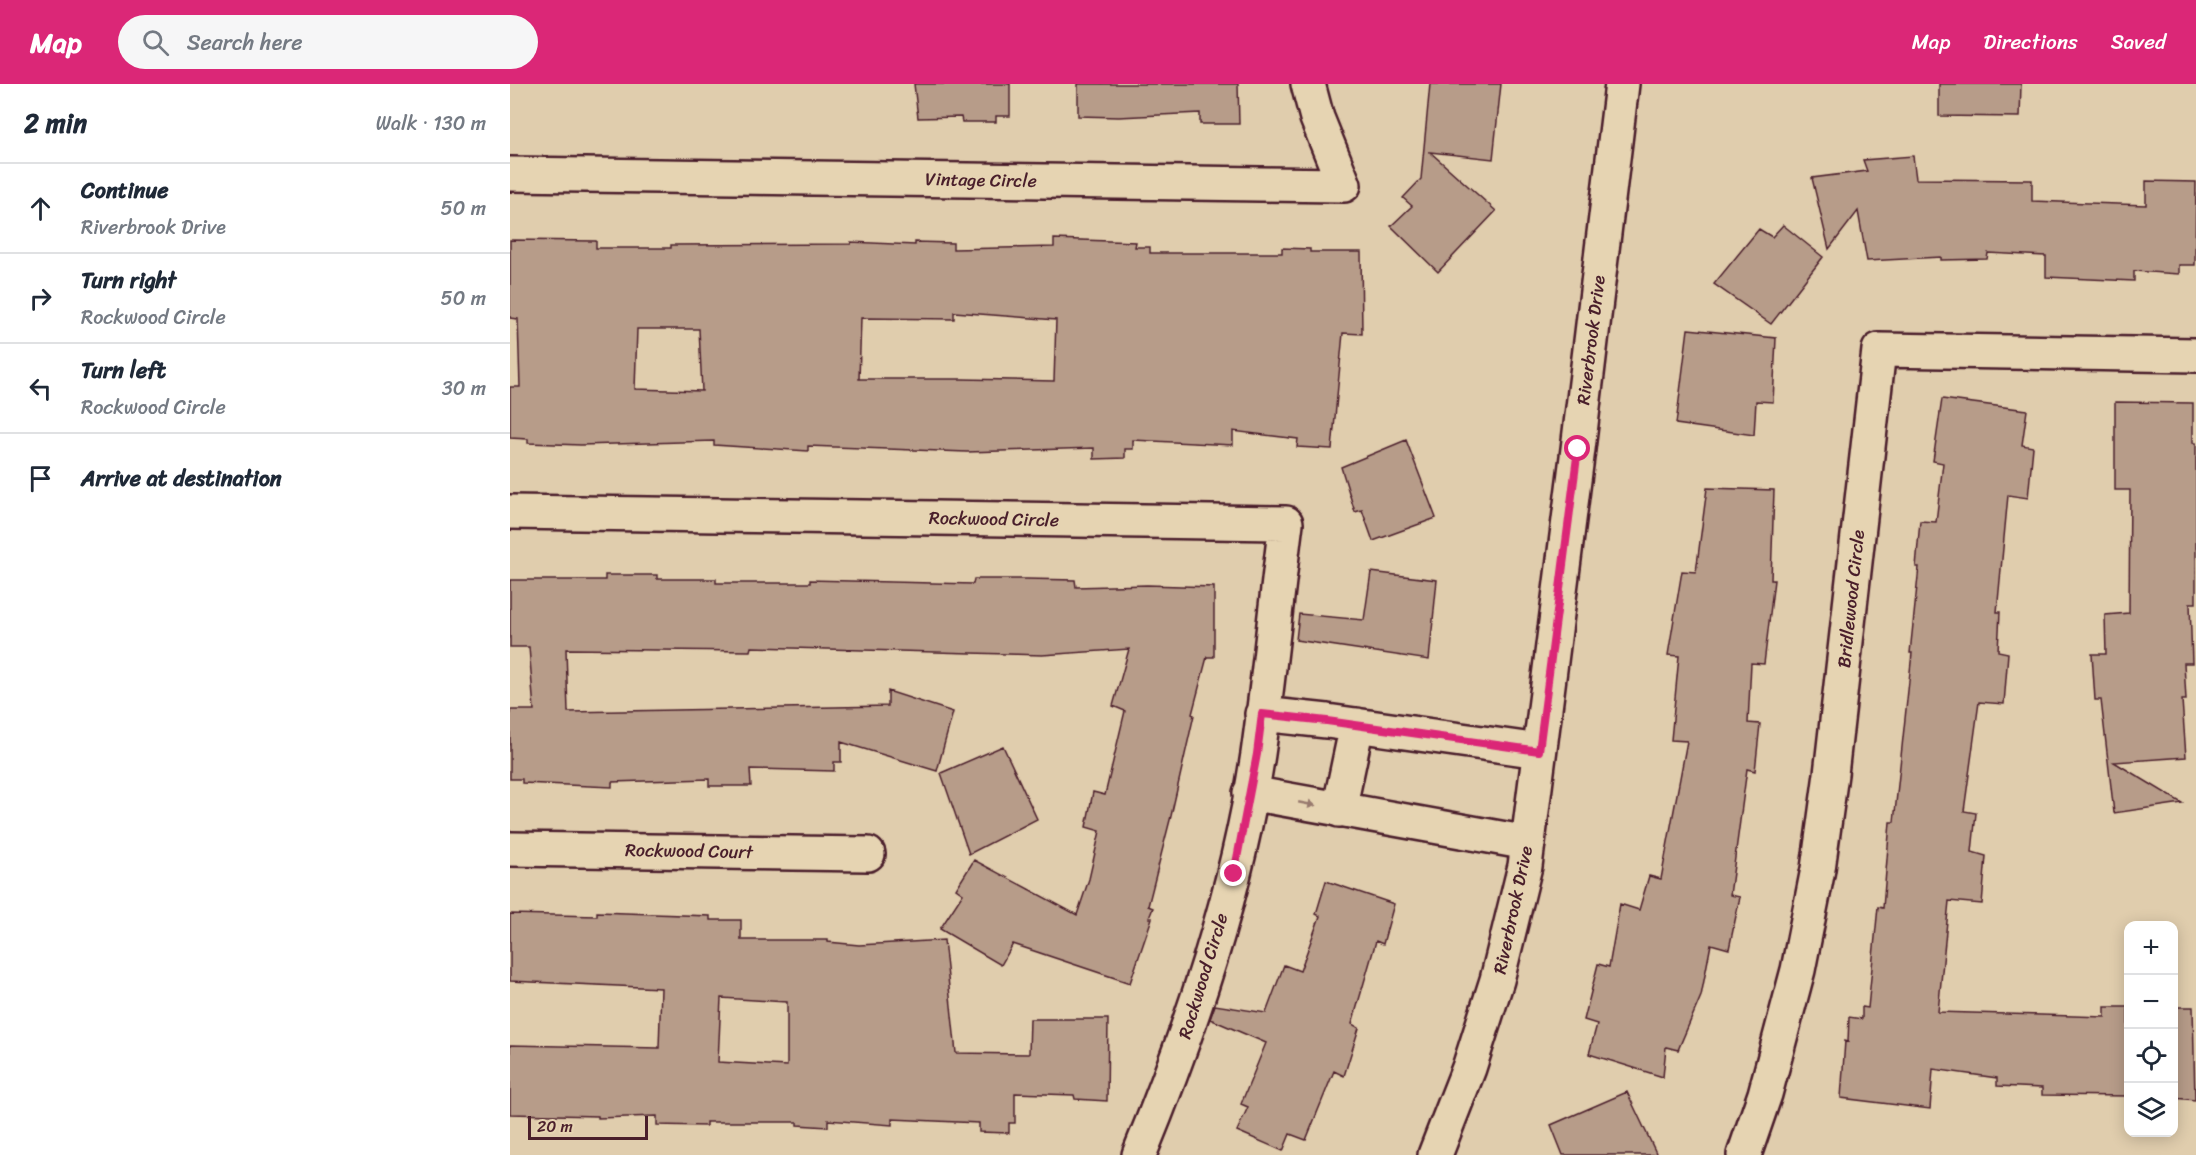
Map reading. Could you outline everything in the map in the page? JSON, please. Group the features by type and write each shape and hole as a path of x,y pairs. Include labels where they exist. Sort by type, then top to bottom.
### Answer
{"street":[{"name":"Vintage Circle","path":"510,174 1344,185 1317,118 1308,84"},
{"name":"Riverbrook Drive","path":"1435,1155 1469,1068 1497,980 1525,866 1580,438 1622,84"},
{"name":"Bridlewood Circle","path":"1744,1155 1765,1094 1798,970 1818,869 1832,774 1879,350 2196,355"},
{"name":"Rockwood Circle","path":"510,512 1286,523 1262,714 1234,874 1200,994 1139,1155"},
{"path":"1262,714 1539,751"},
{"path":"1338,810 1356,725"},
{"path":"1250,793 1528,843"},
{"name":"Rockwood Court","path":"510,849 868,854"}],"building":[{"path":"914,84 1010,84 1010,116 996,116 996,122 962,122 961,117 918,118"},
{"path":"1078,84 1238,84 1239,124 1200,124 1200,113 1119,117 1078,116"},
{"path":"1430,84 1501,84 1493,159 1430,152 1496,211 1438,272 1391,226 1412,206 1403,198 1421,179"},
{"path":"1939,84 2021,84 2020,117 1939,116"},
{"path":"1913,156 1916,179 2032,180 2032,201 2146,205 2146,181 2196,182 2195,265 2179,265 2179,274 2134,271 2134,281 2046,277 2046,256 1988,253 1987,259 1941,260 1941,257 1867,261 1858,211 1829,249 1812,178 1867,171 1863,160"},
{"path":"1783,225 1823,257 1771,324 1714,284 1759,229 1772,237"},
{"path":"1054,239 1136,242 1135,247 1150,247 1150,253 1282,253 1282,248 1310,249 1310,252 1361,252 1362,334 1343,333 1332,449 1297,447 1298,439 1233,431 1233,445 1133,440 1133,449 1125,449 1125,458 1094,459 1094,448 967,452 808,446 808,451 714,445 714,441 581,445 528,443 528,439 510,438 510,387 520,387 518,319 510,318 510,240 596,241 596,248 671,248 671,245 851,244 851,242 915,245 915,242 953,243 953,249 1054,247","holes":["954,312 1056,320 1054,381 859,379 861,318 954,319","637,329 699,329 702,391 635,389"]},
{"path":"1688,329 1776,338 1773,402 1756,401 1754,435 1676,424"},
{"path":"1942,399 2027,410 2022,445 2033,447 2028,498 2008,495 1997,612 2000,612 1998,651 2008,653 2004,704 1979,702 1964,811 1976,813 1972,852 1986,856 1982,904 1949,901 1938,1012 2105,1017 2105,1007 2124,1007 2124,1096 2042,1095 2042,1088 1997,1086 1997,1078 1933,1069 1930,1109 1841,1098 1849,1017 1862,1019 1862,1007 1868,1008 1878,907 1883,908 1890,822 1894,822 1912,653 1910,653 1919,567 1916,567 1920,521 1936,522 1943,463 1933,461"},
{"path":"2115,402 2193,403 2193,443 2196,443 2196,603 2190,603 2192,663 2184,663 2186,700 2182,700 2186,757 2114,762 2182,803 2114,813 2101,700 2095,700 2092,654 2106,654 2105,615 2129,613 2130,490 2115,490"},
{"path":"1406,440 1436,518 1373,541 1362,510 1355,512 1341,467"},
{"path":"1707,488 1774,490 1771,580 1774,580 1764,664 1751,663 1748,723 1760,724 1755,771 1747,769 1730,895 1740,897 1729,949 1711,944 1701,996 1678,1050 1666,1047 1663,1077 1589,1054 1597,1024 1584,1020 1598,964 1609,967 1620,904 1639,910 1649,876 1661,879 1687,741 1671,740 1679,656 1668,655 1682,571 1696,572"},
{"path":"1371,572 1437,580 1429,660 1296,640 1299,614 1364,620"},
{"path":"605,575 657,575 657,579 716,579 716,583 810,583 810,580 973,584 974,579 1026,579 1075,580 1076,587 1147,585 1214,587 1214,657 1207,657 1192,714 1194,715 1171,816 1148,906 1153,908 1149,918 1152,918 1130,983 1013,944 1001,965 940,929 963,894 956,889 974,860 1077,915 1089,879 1100,831 1086,827 1093,792 1105,795 1125,711 1113,706 1129,649 1042,655 751,647 750,651 566,649 568,712 888,706 888,691 953,712 937,771 841,742 841,762 834,762 834,771 750,769 751,786 709,786 709,779 612,782 612,787 522,783 522,779 510,779 510,710 534,710 529,647 510,647 510,580 605,580"},
{"path":"1003,746 1037,819 969,854 941,773"},
{"path":"1326,881 1394,904 1383,944 1376,941 1352,1024 1359,1028 1344,1076 1334,1071 1306,1140 1290,1134 1283,1151 1237,1131 1248,1107 1241,1104 1266,1043 1210,1019 1215,1005 1266,1013 1284,965 1300,971 1320,916 1316,914"},
{"path":"597,912 710,916 710,920 741,920 741,940 828,940 828,942 859,945 944,940 956,1053 1029,1054 1030,1019 1108,1019 1107,1101 1075,1099 1074,1095 1015,1093 1015,1123 1009,1123 1009,1133 979,1132 979,1123 892,1119 892,1125 828,1120 828,1127 797,1125 797,1122 706,1122 706,1126 657,1125 657,1116 598,1118 598,1116 510,1114 510,1045 659,1048 661,988 510,981 510,914 597,916","holes":["721,998 787,1002 787,1066 718,1062"]},
{"path":"2178,1007 2193,1007 2195,1100 2178,1098"},
{"path":"1627,1092 1657,1155 1563,1155 1551,1125"}],"route":[{"path":"1234,874 1257,754 1262,714 1539,751 1578,449"}]}
